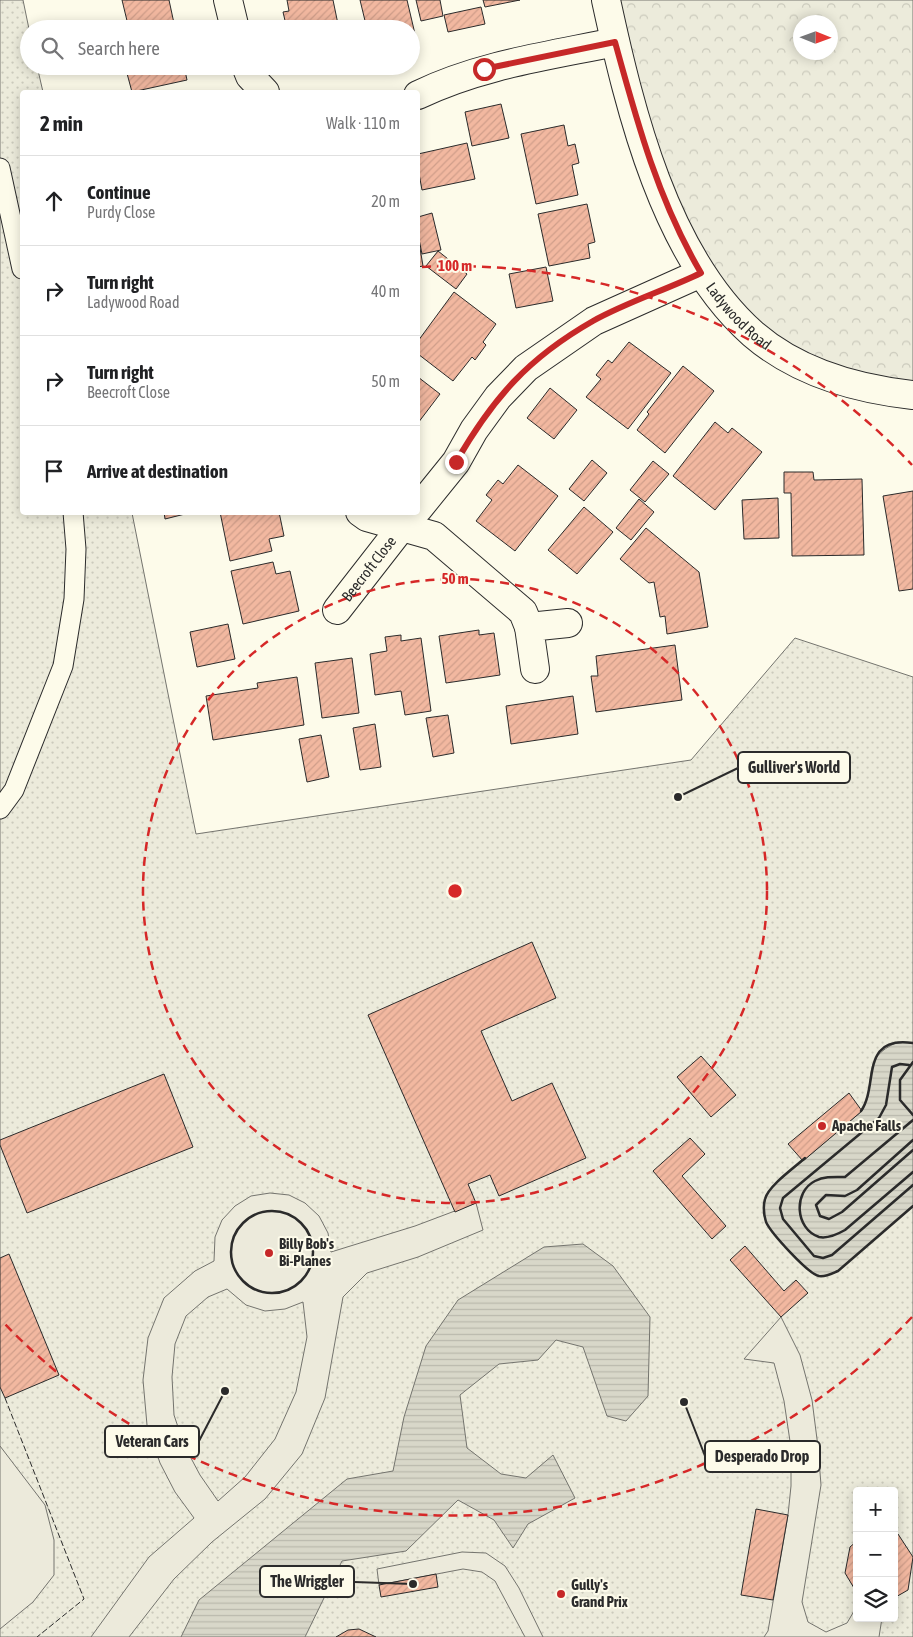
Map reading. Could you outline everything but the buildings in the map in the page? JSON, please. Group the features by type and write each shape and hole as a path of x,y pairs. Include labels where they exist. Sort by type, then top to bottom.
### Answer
{"street":[{"path":"228,0 233,20"},
{"name":"Ladywood Road","path":"606,0 615,42 652,168 685,245 701,273 721,299 753,333 782,354 812,370 848,383 885,392 913,395"},
{"path":"420,94 451,79 484,69 615,42"},
{"path":"250,75 263,90"},
{"name":"Beecroft Close","path":"420,505 456,462 474,430 498,397 526,368 594,321 701,273"},
{"name":"Beecroft Close","path":"398,515 411,516 523,612 530,627 535,669"},
{"name":"Beecroft Close","path":"337,610 411,516"},
{"path":"530,627 568,623"}],"lane":[{"path":"0,168 20,260"},
{"path":"0,809 14,790 63,666 74,599 76,549 73,515"}],"green space":[{"path":"0,0 23,0 27,20 20,20 20,75 39,75 43,90 20,90 20,515 132,515 196,834 691,760 795,638 913,677 913,1637 0,1637"},
{"path":"608,0 913,0 913,384 782,354 701,273"}],"shaded area":[{"path":"898,1042 913,1043 913,1206 838,1271 826,1276 819,1276 814,1274 783,1244 767,1224 764,1214 765,1200 772,1187 862,1111 867,1100 873,1063 886,1049"},
{"path":"270,1193 289,1195 305,1203 319,1216 328,1233 331,1252 415,1226 476,1203 483,1230 418,1257 367,1273 343,1297 325,1398 302,1454 265,1499 212,1542 174,1579 129,1637 91,1637 149,1557 194,1518 175,1492 160,1463 147,1425 143,1380 148,1338 164,1298 195,1271 214,1261 215,1237 222,1220 235,1206 251,1196","holes":["227,1289 246,1305 265,1311 285,1309 303,1302 307,1337 296,1392 275,1439 245,1477 218,1501 200,1475 184,1445 174,1415 172,1377 175,1344 186,1316 208,1297"]},
{"path":"583,1244 613,1266 650,1317 648,1396 626,1421 607,1416 583,1347 556,1340 538,1360 499,1364 460,1395 467,1448 501,1474 526,1478 553,1455 575,1498 528,1524 513,1548 494,1520 458,1500 406,1551 342,1561 305,1637 181,1637 199,1600 347,1479 393,1471 404,1417 426,1346 458,1300 544,1247"},
{"path":"781,1317 800,1355 812,1400 821,1485 802,1602 808,1622 826,1632 847,1623 853,1613 853,1622 881,1622 879,1637 764,1637 768,1631 788,1515 791,1486 791,1448 784,1401 774,1363 744,1359"},
{"path":"0,1446 45,1505 54,1540 54,1575 33,1602 0,1629"},
{"path":"462,1552 486,1553 505,1566 519,1588 543,1637 525,1637 495,1581 482,1572 463,1569 379,1585 377,1569"}],"fence":[{"path":"5,1398 84,1599 37,1637"}],"wall":[{"path":"861,1111 866,1101 878,1054 885,1047 896,1043 913,1043"},
{"path":"913,1062 900,1080 900,1100 913,1115"},
{"path":"909,1065 900,1064 892,1067 886,1105 879,1118 783,1198 780,1208 783,1219 814,1256 823,1258 832,1255 913,1185"},
{"path":"913,1120 845,1177 822,1178 808,1186 800,1201 801,1219 811,1233 819,1237 836,1234 845,1230 913,1172"},
{"path":"913,1140 857,1190 845,1196 826,1195 816,1205 820,1216 829,1219 842,1212 913,1150"},
{"path":"805,1158 771,1188 765,1199 764,1213 766,1222 782,1243 814,1274 826,1276 838,1271 913,1206"},
{"path":"264,1211 280,1211 295,1217 307,1229 313,1244 313,1252 313,1260 307,1275 295,1287 280,1293 264,1293 249,1287 237,1275 231,1260 231,1244 237,1229 249,1217 264,1211"}],"place":[{"name":"Gulliver's World","path":"678,797"},
{"name":"Apache Falls","path":"822,1126"},
{"name":"Billy Bob's Bi-Planes","path":"269,1253"},
{"name":"Veteran Cars","path":"225,1391"},
{"name":"Desperado Drop","path":"684,1402"},
{"name":"The Wriggler","path":"413,1584"},
{"name":"Gully's Grand Prix","path":"561,1594"}],"route":[{"path":"456,462 474,430 498,397 526,368 557,344 594,321 701,273 667,207 652,168 615,42 484,69"}]}
